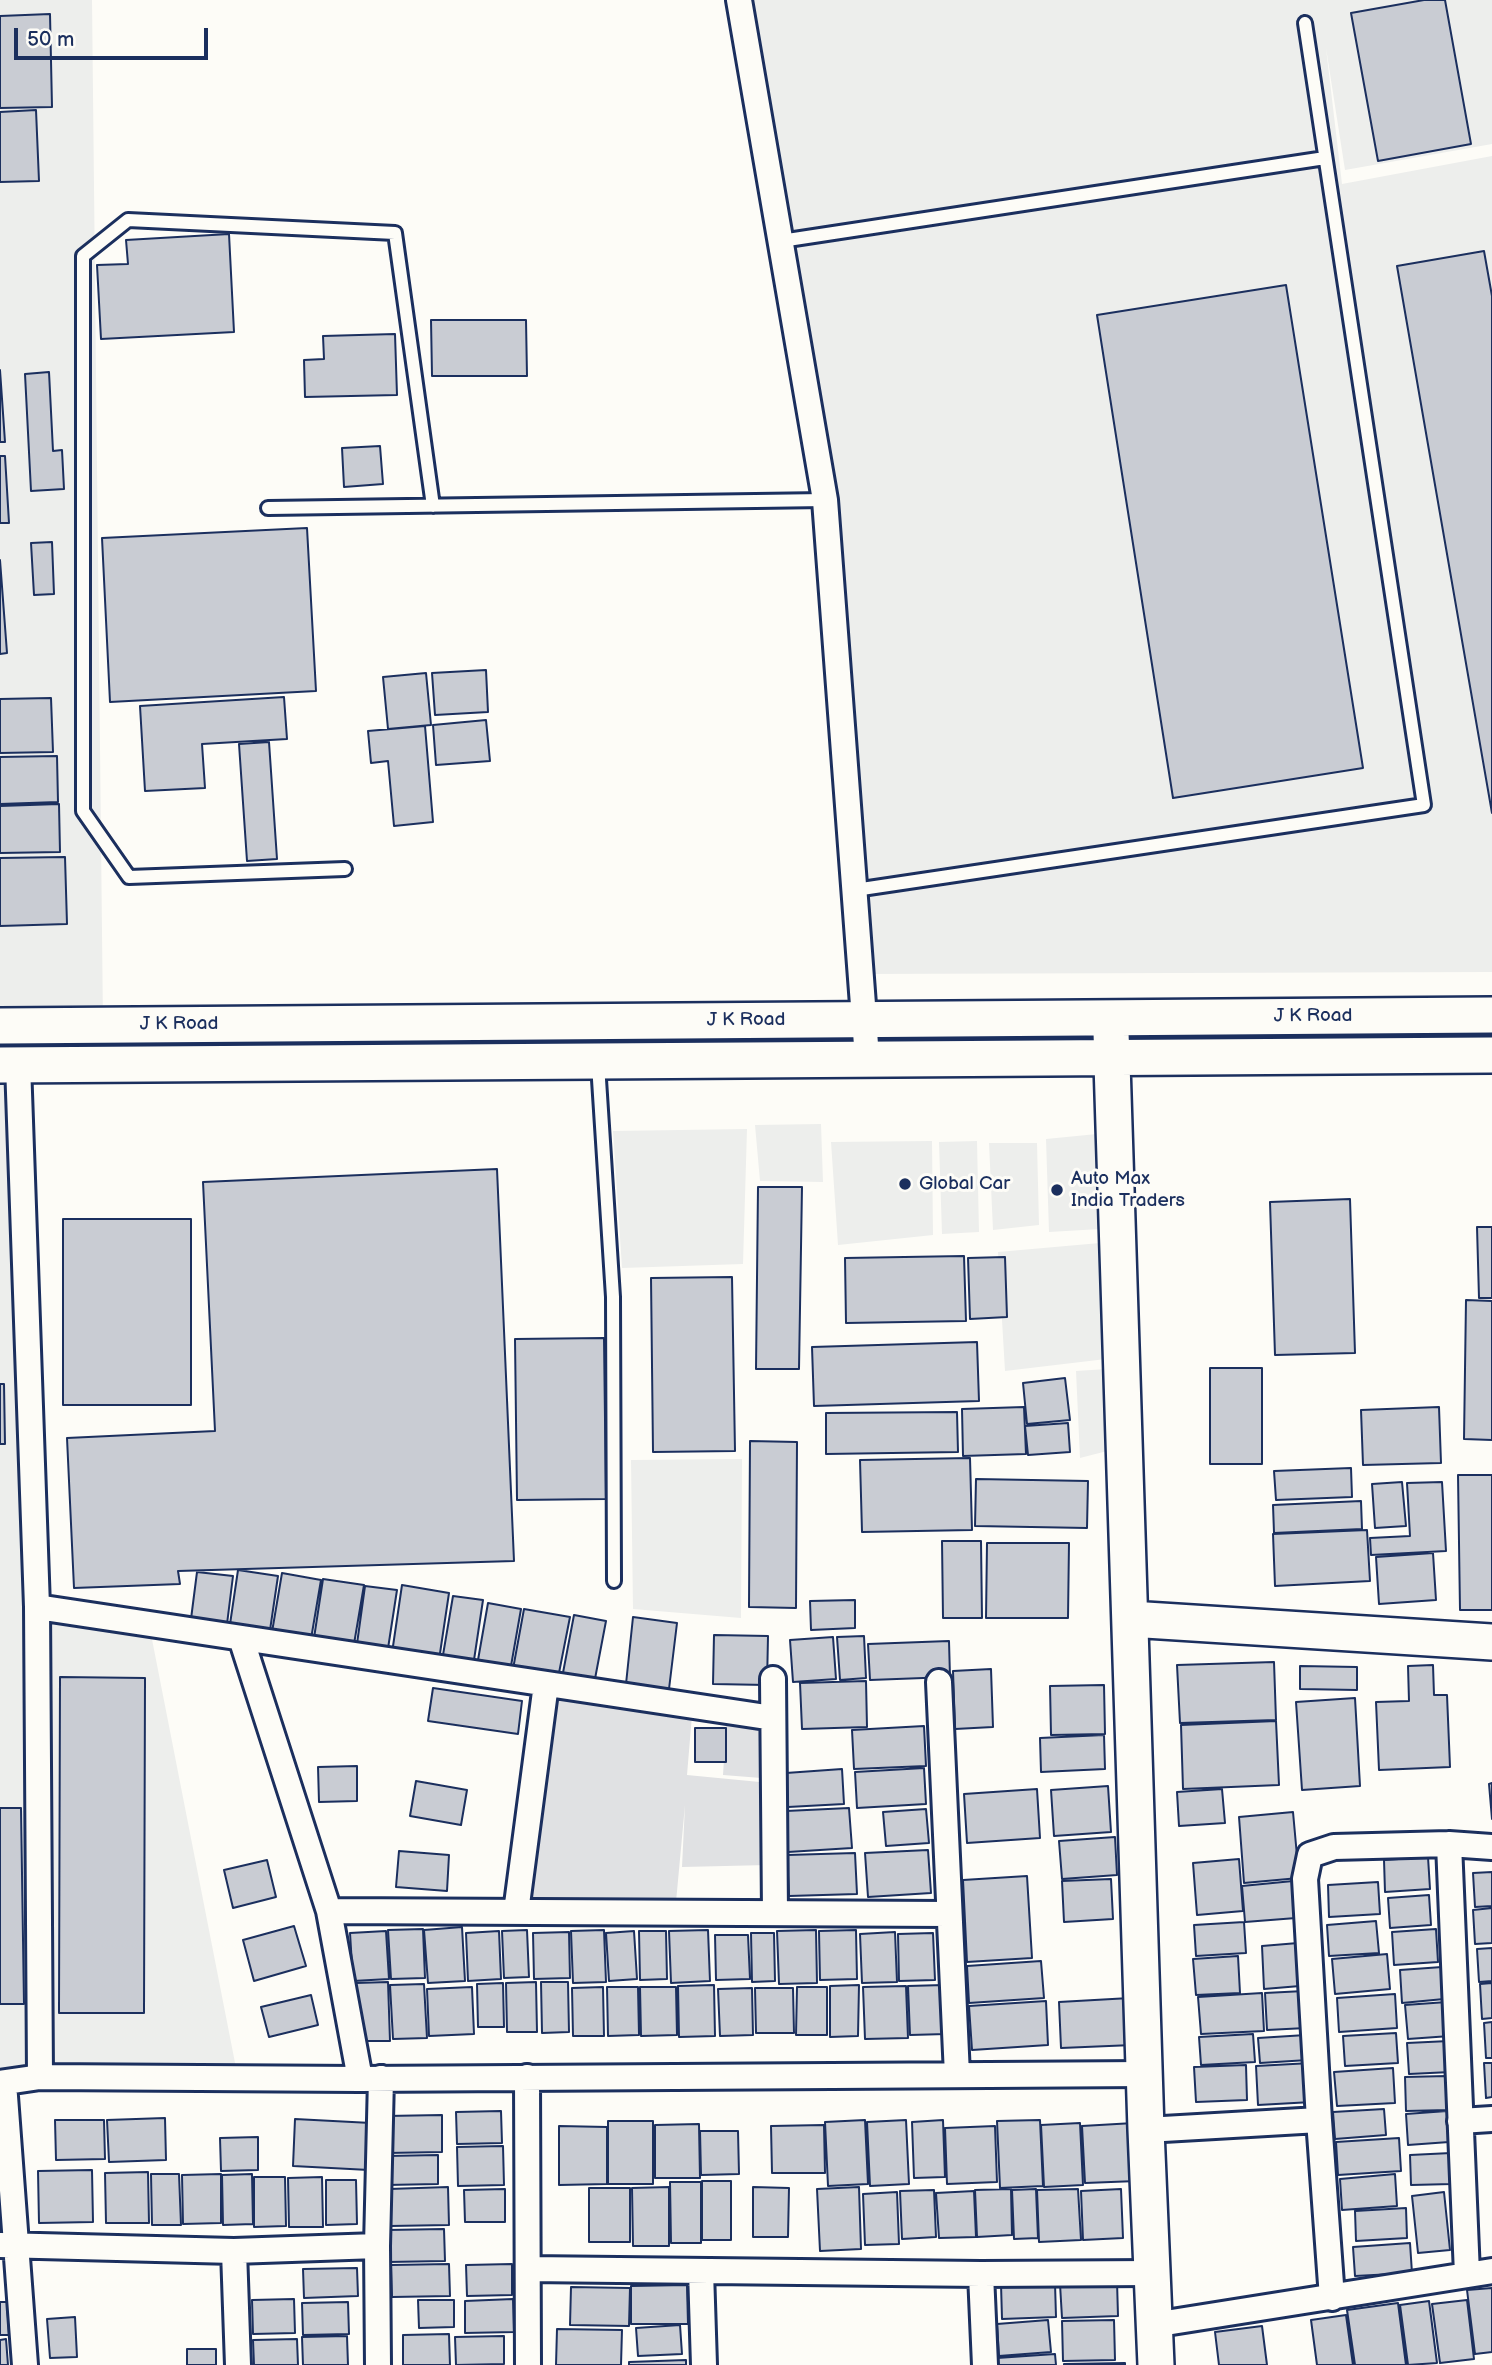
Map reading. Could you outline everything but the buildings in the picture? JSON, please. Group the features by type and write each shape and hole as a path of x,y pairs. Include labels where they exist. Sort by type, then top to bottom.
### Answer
{"main road":[{"name":"J K Road","path":"0,1026 1492,1015"},
{"path":"1111,1018 1146,2130 1156,2365"},
{"name":"J K Road","path":"9,1065 1492,1055"},
{"path":"1130,1619 1492,1642"}],"street":[{"path":"739,0 825,500 867,1058"},
{"path":"9,1065 37,1607 40,2077"},
{"path":"37,1607 773,1718"},
{"path":"241,1639 329,1911 370,2079 377,2246 378,2365"},
{"path":"773,1679 775,1913"},
{"path":"939,1682 957,2075"},
{"path":"516,1912 546,1684"},
{"path":"1332,2298 1306,1879 1310,1855 1334,1847 1449,1844 1492,1846"},
{"path":"1449,1844 1467,2274"},
{"path":"329,1911 949,1914"},
{"path":"25,2365 8,2244 2,2083 40,2077 370,2079 1146,2074"},
{"path":"527,2077 528,2365"},
{"path":"1460,2121 1492,2119"},
{"path":"1146,2130 1319,2120"},
{"path":"8,2244 234,2251 377,2246"},
{"path":"234,2251 238,2365"},
{"path":"528,2269 1151,2273"},
{"path":"701,2271 704,2365"},
{"path":"1153,2325 1492,2272"},
{"path":"981,2274 985,2365"}],"lane":[{"path":"856,890 1424,805 1305,23"},
{"path":"781,241 1325,158"},
{"path":"345,869 129,877 83,811 83,257 128,220 395,233 433,506"},
{"path":"268,509 825,500"},
{"path":"598,1060 613,1297 614,1581"}],"shaded area":[{"path":"0,0 92,0 103,1025 0,1026"},
{"path":"739,0 1492,0 1492,144 1345,170 1326,48 1342,184 1492,156 1492,972 861,974 833,599"},
{"path":"18,1064 37,1607 149,1624 238,2078 39,2065 0,2070 0,1065"},
{"path":"821,1124 823,1182 760,1181 755,1125"},
{"path":"747,1129 743,1264 622,1268 613,1131"},
{"path":"1097,1134 1100,1229 1049,1232 1046,1139"},
{"path":"932,1141 933,1235 838,1245 831,1142"},
{"path":"977,1141 979,1232 942,1234 939,1142"},
{"path":"989,1143 1037,1143 1039,1225 993,1230"},
{"path":"1100,1243 1106,1359 1005,1371 998,1252"},
{"path":"1107,1369 1111,1450 1080,1458 1076,1371"},
{"path":"742,1459 741,1618 633,1609 631,1460"},
{"path":"550,1691 692,1715 687,1775 770,1783 768,1865 682,1867 685,1805 676,1902 525,1904"},
{"path":"727,1711 773,1718 774,1779 723,1775"}],"place":[{"name":"Global Car","path":"905,1184"},
{"name":"Auto Max India Traders","path":"1057,1190"}]}
